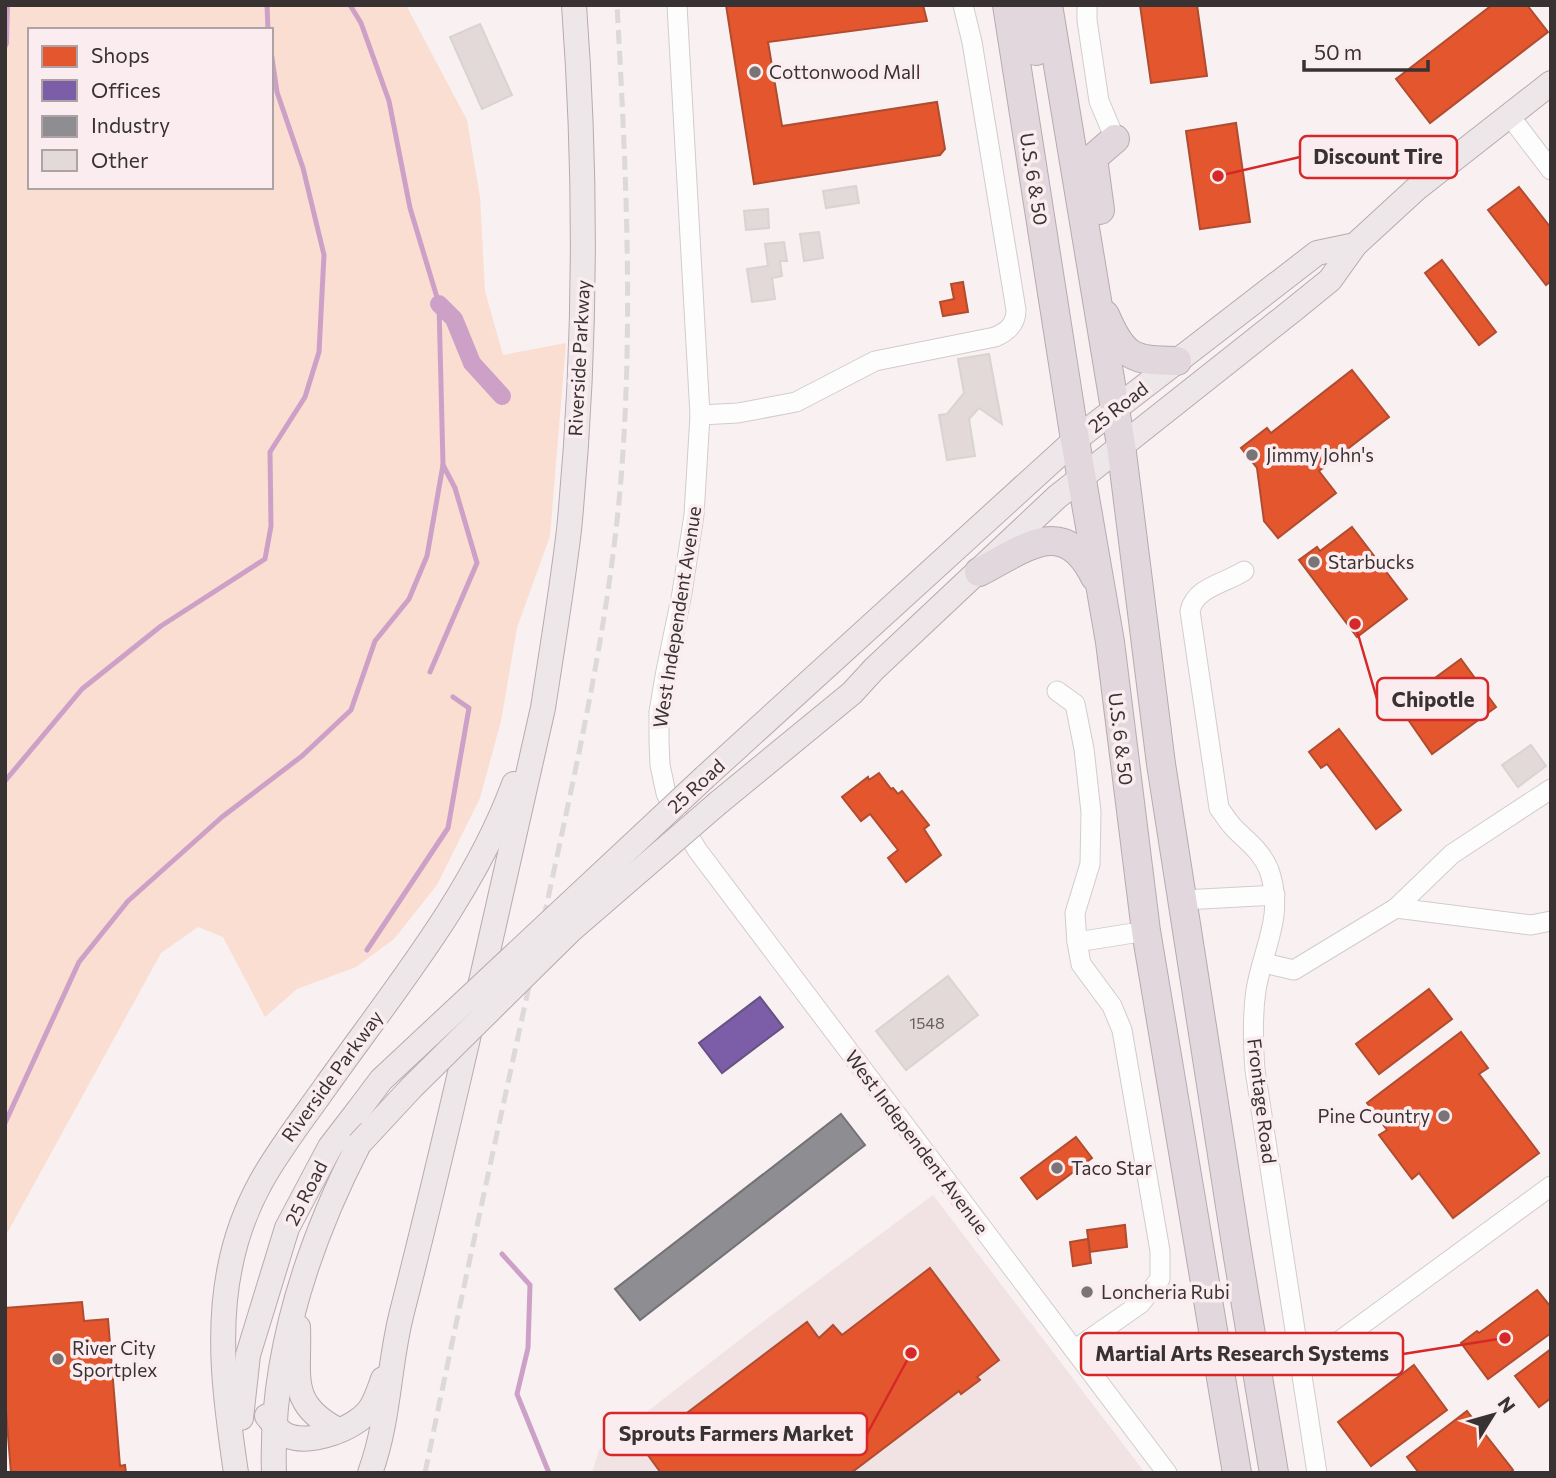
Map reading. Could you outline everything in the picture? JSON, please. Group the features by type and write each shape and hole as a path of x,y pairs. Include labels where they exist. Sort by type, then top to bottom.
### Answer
{"highway":[{"name":"U.S. 6 & 50","path":"1007,5 1075,440 1110,642 1146,931 1237,1473"},
{"path":"1028,5 1042,87 1072,155"},
{"name":"U.S. 6 & 50","path":"1048,5 1121,445 1161,764 1274,1473"},
{"path":"1115,139 1093,158 1104,235 1093,281 1114,335 1127,351 1138,359 1147,361 1177,361"},
{"path":"979,572 1037,542 1048,540 1070,545 1080,552 1095,576 1110,642"},
{"path":"1119,726 1139,767 1161,882 1170,897 1183,900"},
{"path":"1146,931 1163,945 1177,977 1200,1137 1212,1186 1238,1257"}],"main road":[{"name":"Riverside Parkway","path":"370,1473 387,1415 398,1326 439,1166 543,708 568,531 579,399 583,177 574,5"},
{"name":"25 Road","path":"274,1473 281,1362 289,1325 333,1194 359,1144 412,1087 570,931 852,692 1051,503 1321,287 1355,245 1418,188 1551,83"},
{"name":"25 Road","path":"243,1473 241,1421 248,1354 287,1228 330,1147 381,1080 705,777 1075,440 1317,253 1355,245"},
{"name":"Riverside Parkway","path":"236,1473 223,1328 230,1266 249,1205 278,1151 465,889 511,793 543,708"},
{"path":"305,1276 298,1324 297,1384 310,1411 322,1422 338,1430"},
{"path":"261,1317 254,1378 257,1395 263,1411 276,1426 286,1435 303,1438 320,1437 338,1430 360,1420 369,1410 376,1398 398,1326"}],"street":[{"name":"West Independent Avenue","path":"677,5 700,415 694,515 659,712 660,765 666,793 698,851 1167,1473"},
{"path":"700,415 738,413 796,402 875,360 995,337 1003,334 1014,323 1016,310 972,42 963,5"},
{"path":"1087,5 1099,100 1115,139"},
{"path":"1509,115 1551,170"},
{"name":"Frontage Road","path":"1244,571 1201,593 1196,597 1190,611 1219,808 1234,828 1254,845 1268,868 1275,895 1272,933 1257,987 1252,1028 1255,1070 1317,1473"},
{"path":"1057,691 1075,704 1084,749 1091,812 1090,864 1075,913 1081,964 1112,1006 1122,1030 1160,1251 1160,1279 1140,1304 1073,1350"},
{"path":"1264,963 1294,970 1396,908 1452,854 1551,789"},
{"path":"1183,900 1275,895"},
{"path":"1396,908 1531,925 1551,921"},
{"path":"1077,942 1146,931"},
{"path":"1299,1351 1334,1345 1551,1186"}],"shaded area":[{"path":"5,5 10,5 9,44 5,52"},
{"path":"10,5 406,5 467,120 480,197 485,291 503,355 566,343 550,536 517,628 501,721 480,798 437,885 394,939 356,967 297,989 265,1017 223,937 198,927 161,953 5,1237 5,52 9,44"},
{"path":"933,1195 1145,1473 592,1473 599,1450 612,1439"}],"building: Shops":[{"name":"Cottonwood Mall","path":"726,5 923,5 927,21 768,42 782,126 937,102 945,149 940,155 754,184"},
{"path":"1140,5 1197,5 1207,76 1151,83"},
{"path":"1492,5 1527,5 1548,32 1430,123 1396,79"},
{"path":"1236,123 1250,222 1200,229 1186,131"},
{"path":"1519,187 1551,228 1551,281 1546,285 1488,210"},
{"path":"1442,260 1496,332 1479,345 1425,273"},
{"path":"963,282 968,312 943,316 940,302 954,299 951,284"},
{"path":"1352,370 1389,417 1319,471 1336,493 1278,538 1264,521 1257,468 1241,448 1267,428 1271,433"},
{"path":"1352,527 1407,599 1357,637 1299,560 1317,547 1320,551"},
{"path":"1461,659 1496,707 1432,754 1398,705"},
{"path":"1339,729 1401,810 1376,829 1327,764 1321,768 1309,752"},
{"path":"879,773 891,789 898,794 902,791 929,825 924,829 941,855 906,882 888,858 898,850 870,814 861,821 842,797 868,777 869,780"},
{"path":"1429,989 1452,1019 1379,1074 1356,1044"},
{"name":"Pine Country","path":"1461,1032 1488,1068 1479,1074 1539,1153 1453,1218 1419,1173 1412,1179 1379,1135 1387,1130 1367,1103"},
{"name":"Taco Star","path":"1076,1137 1092,1158 1037,1199 1021,1178"},
{"path":"1125,1225 1127,1247 1090,1252 1087,1230"},
{"path":"1088,1239 1091,1263 1073,1266 1070,1242"},
{"path":"930,1268 999,1360 977,1377 980,1380 961,1394 959,1391 851,1473 661,1473 642,1447 807,1322 819,1338 833,1325 842,1335"},
{"path":"1537,1290 1551,1307 1551,1333 1488,1379 1461,1343"},
{"name":"River City Sportplex","path":"82,1302 84,1321 108,1319 120,1466 125,1465 126,1473 11,1473 5,1398 5,1308"},
{"path":"1551,1349 1551,1398 1539,1407 1515,1376"},
{"path":"1414,1365 1447,1410 1371,1466 1338,1422"},
{"path":"1467,1411 1513,1470 1510,1473 1419,1473 1407,1457"}],"building: Offices":[{"path":"760,997 783,1027 722,1073 699,1043"}],"building: Industry":[{"path":"841,1114 865,1145 640,1320 615,1289"}],"building: Other":[{"path":"480,24 512,95 482,109 450,37"},
{"path":"856,186 859,203 826,208 823,191"},
{"path":"768,209 769,228 746,230 744,211"},
{"path":"819,232 823,258 804,261 800,234"},
{"path":"784,242 787,261 780,261 782,276 772,278 775,299 752,302 747,269 768,266 765,244"},
{"path":"989,354 1002,424 979,408 969,419 975,456 947,460 939,415 947,414 964,393 958,359"},
{"path":"1531,745 1546,766 1518,787 1502,765"},
{"path":"948,976 978,1015 906,1070 876,1031"}],"waterway":[{"path":"267,5 268,28"},
{"path":"350,5 361,23 389,101 410,208 439,304 443,465 455,488 477,563 430,672"},
{"path":"5,781 82,689 161,626 265,559 271,526 270,452 305,397 319,352 324,255 303,168 277,92 273,65"},
{"path":"439,304 454,319 472,363 502,396"},
{"path":"5,1123 79,962 128,901 222,817 302,756 351,710 375,641 409,599 427,556 443,465"},
{"path":"367,950 448,828 469,708 453,697"},
{"path":"502,1254 530,1285 528,1348 517,1394 549,1473"}],"railway":[{"path":"425,1473 578,758 614,545 624,430 628,309 626,187 617,5"}],"place":[{"name":"Cottonwood Mall","path":"755,72"},
{"name":"Discount Tire","path":"1218,176"},
{"name":"Jimmy John's","path":"1252,455"},
{"name":"Starbucks","path":"1314,562"},
{"name":"Chipotle","path":"1355,624"},
{"name":"Pine Country","path":"1444,1116"},
{"name":"Taco Star","path":"1057,1168"},
{"name":"Loncheria Rubi","path":"1087,1292"},
{"name":"Martial Arts Research Systems","path":"1505,1338"},
{"name":"Sprouts Farmers Market","path":"911,1353"},
{"name":"River City Sportplex","path":"58,1359"}]}
